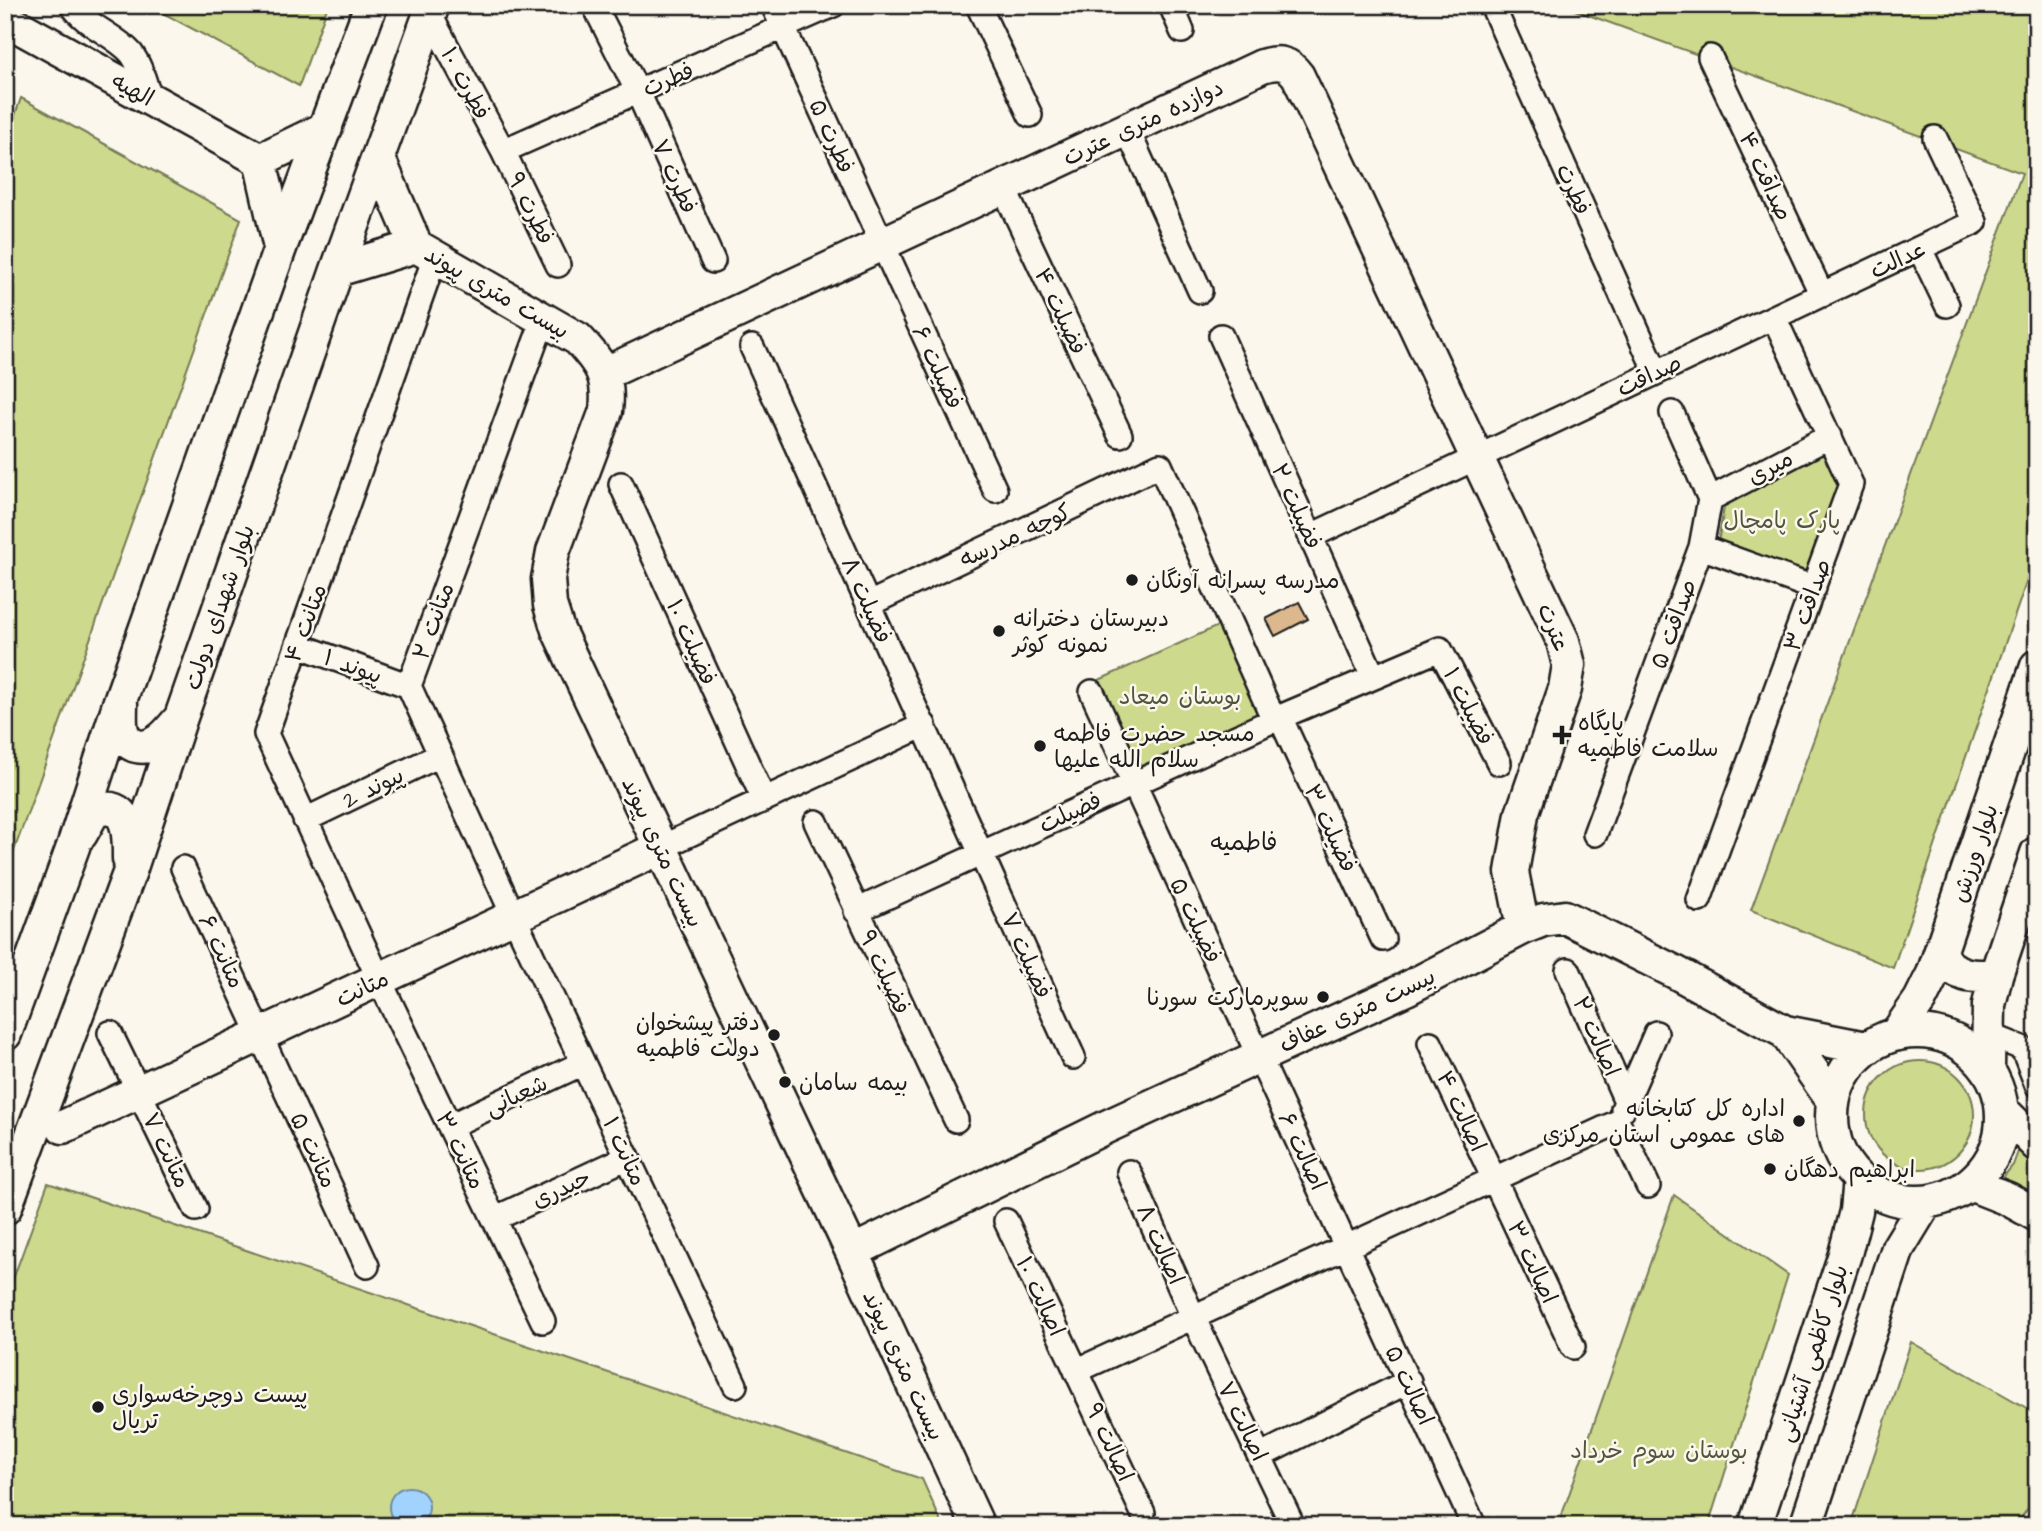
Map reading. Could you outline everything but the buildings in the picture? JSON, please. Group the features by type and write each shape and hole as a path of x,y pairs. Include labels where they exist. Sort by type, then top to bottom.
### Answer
{"street":[{"path":"72,5 84,19 132,54 150,99"},
{"path":"5,1034 73,847 121,698 280,248 371,5"},
{"name":"فطرت ۷","path":"594,5 638,92 713,261"},
{"name":"فطرت ۵","path":"773,5 881,244"},
{"name":"فطرت","path":"503,151 784,29 833,5"},
{"path":"978,5 1030,115"},
{"path":"1171,5 1182,31"},
{"name":"فطرت","path":"1492,5 1657,372"},
{"name":"فطرت ۱۰","path":"431,10 503,151"},
{"name":"بلوار شهدای دولت","path":"5,1208 130,871 337,270 431,10"},
{"name":"الهیه","path":"5,19 260,160"},
{"name":"صداقت ۴","path":"1710,57 1822,295"},
{"name":"دوازده متری عترت","path":"604,374 1262,66 1282,63 1291,66 1298,76 1477,456"},
{"path":"280,248 260,160 326,128"},
{"path":"1127,129 1200,291"},
{"name":"عدالت","path":"1822,295 1975,222 1935,138"},
{"name":"فطرت ۹","path":"503,151 558,265"},
{"path":"337,270 426,251 378,158"},
{"name":"فضیلت ۴","path":"1003,187 1120,435"},
{"name":"فضیلت ۶","path":"881,244 995,490"},
{"path":"1920,248 1947,306"},
{"name":"بیست متری پیوند","path":"426,251 578,339 594,356 604,374 608,390 606,411 552,552 548,579 550,605 558,630 852,1252 978,1526"},
{"name":"متانت ۴","path":"379,979 266,734 298,645 426,251"},
{"name":"صداقت","path":"1477,456 1822,295"},
{"name":"صداقت ۳","path":"1699,900 1852,484 1774,317"},
{"name":"متانت ۲","path":"514,917 409,686 544,318"},
{"name":"فضیلت ۲","path":"1221,336 1373,676"},
{"name":"فضیلت ۸","path":"752,347 981,853"},
{"path":"1672,413 1710,499"},
{"name":"میری","path":"1710,499 1830,436"},
{"path":"1311,536 1477,456"},
{"name":"عترت","path":"1477,456 1563,641 1569,665 1564,690 1522,814 1512,872 1523,928"},
{"name":"کوچه مدرسه","path":"869,604 1160,465"},
{"name":"فضیلت ۳","path":"1160,465 1383,939"},
{"name":"فضیلت ۱۰","path":"621,484 764,800"},
{"name":"صداقت ۵","path":"1595,834 1701,547 1710,499"},
{"path":"1701,547 1814,587"},
{"name":"پیوند ۱","path":"298,645 409,686"},
{"name":"فضیلت","path":"856,911 1132,783 1440,649"},
{"name":"فضیلت ۱","path":"1440,649 1499,763"},
{"name":"بلوار ورزش","path":"1898,1033 1928,985 1939,956 2037,666"},
{"name":"فضیلت ۵","path":"1092,692 1259,1057"},
{"path":"121,698 121,728 125,738 136,747 147,748 159,741 180,720"},
{"path":"660,848 923,725"},
{"name":"پیوند 2","path":"305,820 440,755"},
{"path":"73,847 94,811 103,808 115,810 124,817 129,832 130,871"},
{"name":"فضیلت ۹","path":"816,822 956,1121"},
{"name":"متانت","path":"63,1127 660,848"},
{"name":"فضیلت ۷","path":"981,853 1073,1057"},
{"path":"1988,1069 1989,1004 1996,975 2037,853"},
{"name":"متانت ۶","path":"183,868 261,1035"},
{"name":"متانت ۱","path":"514,917 735,1385"},
{"name":"بیست متری عفاف","path":"852,1252 1059,1150 1406,989 1543,920 1565,917 1675,972 1785,1032 1866,1048"},
{"path":"1939,956 1948,967 1963,976 1996,975"},
{"name":"اصالت ۲","path":"1568,970 1648,1186"},
{"name":"متانت ۳","path":"379,979 543,1321"},
{"path":"1914,1031 1948,1037 1963,1045 1988,1069 1995,1082 2002,1110 1998,1143 1982,1173 1956,1193 1926,1202 1890,1197 1874,1190 1859,1179 1843,1158 1834,1135 1833,1101 1845,1071 1866,1048 1898,1033 1914,1031"},
{"path":"1785,1032 1833,1101"},
{"name":"متانت ۷","path":"110,1033 195,1209"},
{"path":"1076,1371 1493,1178 1622,1111 1656,1033"},
{"path":"1987,1034 2030,1052 2037,1085"},
{"name":"متانت ۵","path":"261,1035 367,1266"},
{"name":"اصالت ۴","path":"1430,1043 1493,1178"},
{"name":"اصالت ۶","path":"1259,1057 1346,1245"},
{"name":"شعبانی","path":"450,1126 583,1063"},
{"path":"2002,1110 2037,1145"},
{"name":"حیدری","path":"494,1219 628,1157"},
{"name":"اصالت ۸","path":"1129,1172 1193,1317"},
{"name":"اصالت ۳","path":"1493,1178 1573,1347"},
{"name":"بلوار کاظمی آشتیانی","path":"1755,1526 1845,1254 1856,1211 1859,1179"},
{"path":"1969,1184 2008,1199 2037,1215"},
{"path":"1806,1526 1898,1248 1926,1202"},
{"name":"اصالت ۱۰","path":"1006,1221 1076,1371"},
{"name":"اصالت ۵","path":"1346,1245 1474,1526"},
{"name":"اصالت ۷","path":"1193,1317 1293,1526"},
{"name":"اصالت ۹","path":"1076,1371 1143,1513"},
{"path":"1260,1456 1409,1381"}],"green space":[{"path":"148,5 328,5 299,86"},
{"path":"1561,5 2037,5 2037,551 1893,968 1751,910 2022,173"},
{"path":"21,98 241,219 5,876 5,144"},
{"name":"پارک پامچال","path":"1823,451 1840,488 1807,576 1718,542 1725,502"},
{"name":"بوستان میعاد","path":"1222,624 1262,712 1137,768 1099,680"},
{"path":"1920,1061 1941,1065 1959,1076 1970,1094 1974,1115 1970,1136 1959,1154 1941,1165 1920,1169 1899,1165 1881,1154 1870,1136 1866,1115 1870,1094 1881,1076 1899,1065"},
{"path":"2020,1146 2037,1159 2037,1198 1999,1182 2013,1165"},
{"path":"48,1183 922,1479 943,1526 5,1526 5,1301"},
{"name":"بوستان سوم خرداد","path":"1674,1195 1788,1275 1708,1526 1558,1526"},
{"path":"1911,1342 2037,1414 2037,1496 2015,1526 1851,1526"}],"water":[{"path":"409,1487 423,1493 429,1507 423,1521 409,1527 395,1521 389,1507 395,1493"}],"place":[{"name":"مدرسه پسرانه آونگان","path":"1132,580"},
{"name":"دبیرستان دخترانه نمونه کوثر","path":"999,631"},
{"name":"پایگاه سلامت فاطمیه","path":"1562,735"},
{"name":"مسجد حضرت فاطمه سلام الله علیها","path":"1040,746"},
{"name":"سوپرمارکت سورنا","path":"1323,997"},
{"name":"دفتر پیشخوان دولت فاطمیه","path":"774,1035"},
{"name":"بیمه سامان","path":"785,1082"},
{"name":"اداره کل کتابخانه های عمومی استان مرکزی","path":"1799,1121"},
{"name":"ابراهیم دهگان","path":"1770,1169"},
{"name":"پیست دوچرخه‌سواری تریال","path":"98,1407"}],"district":[{"name":"فاطمیه","path":"1244,842"}]}
